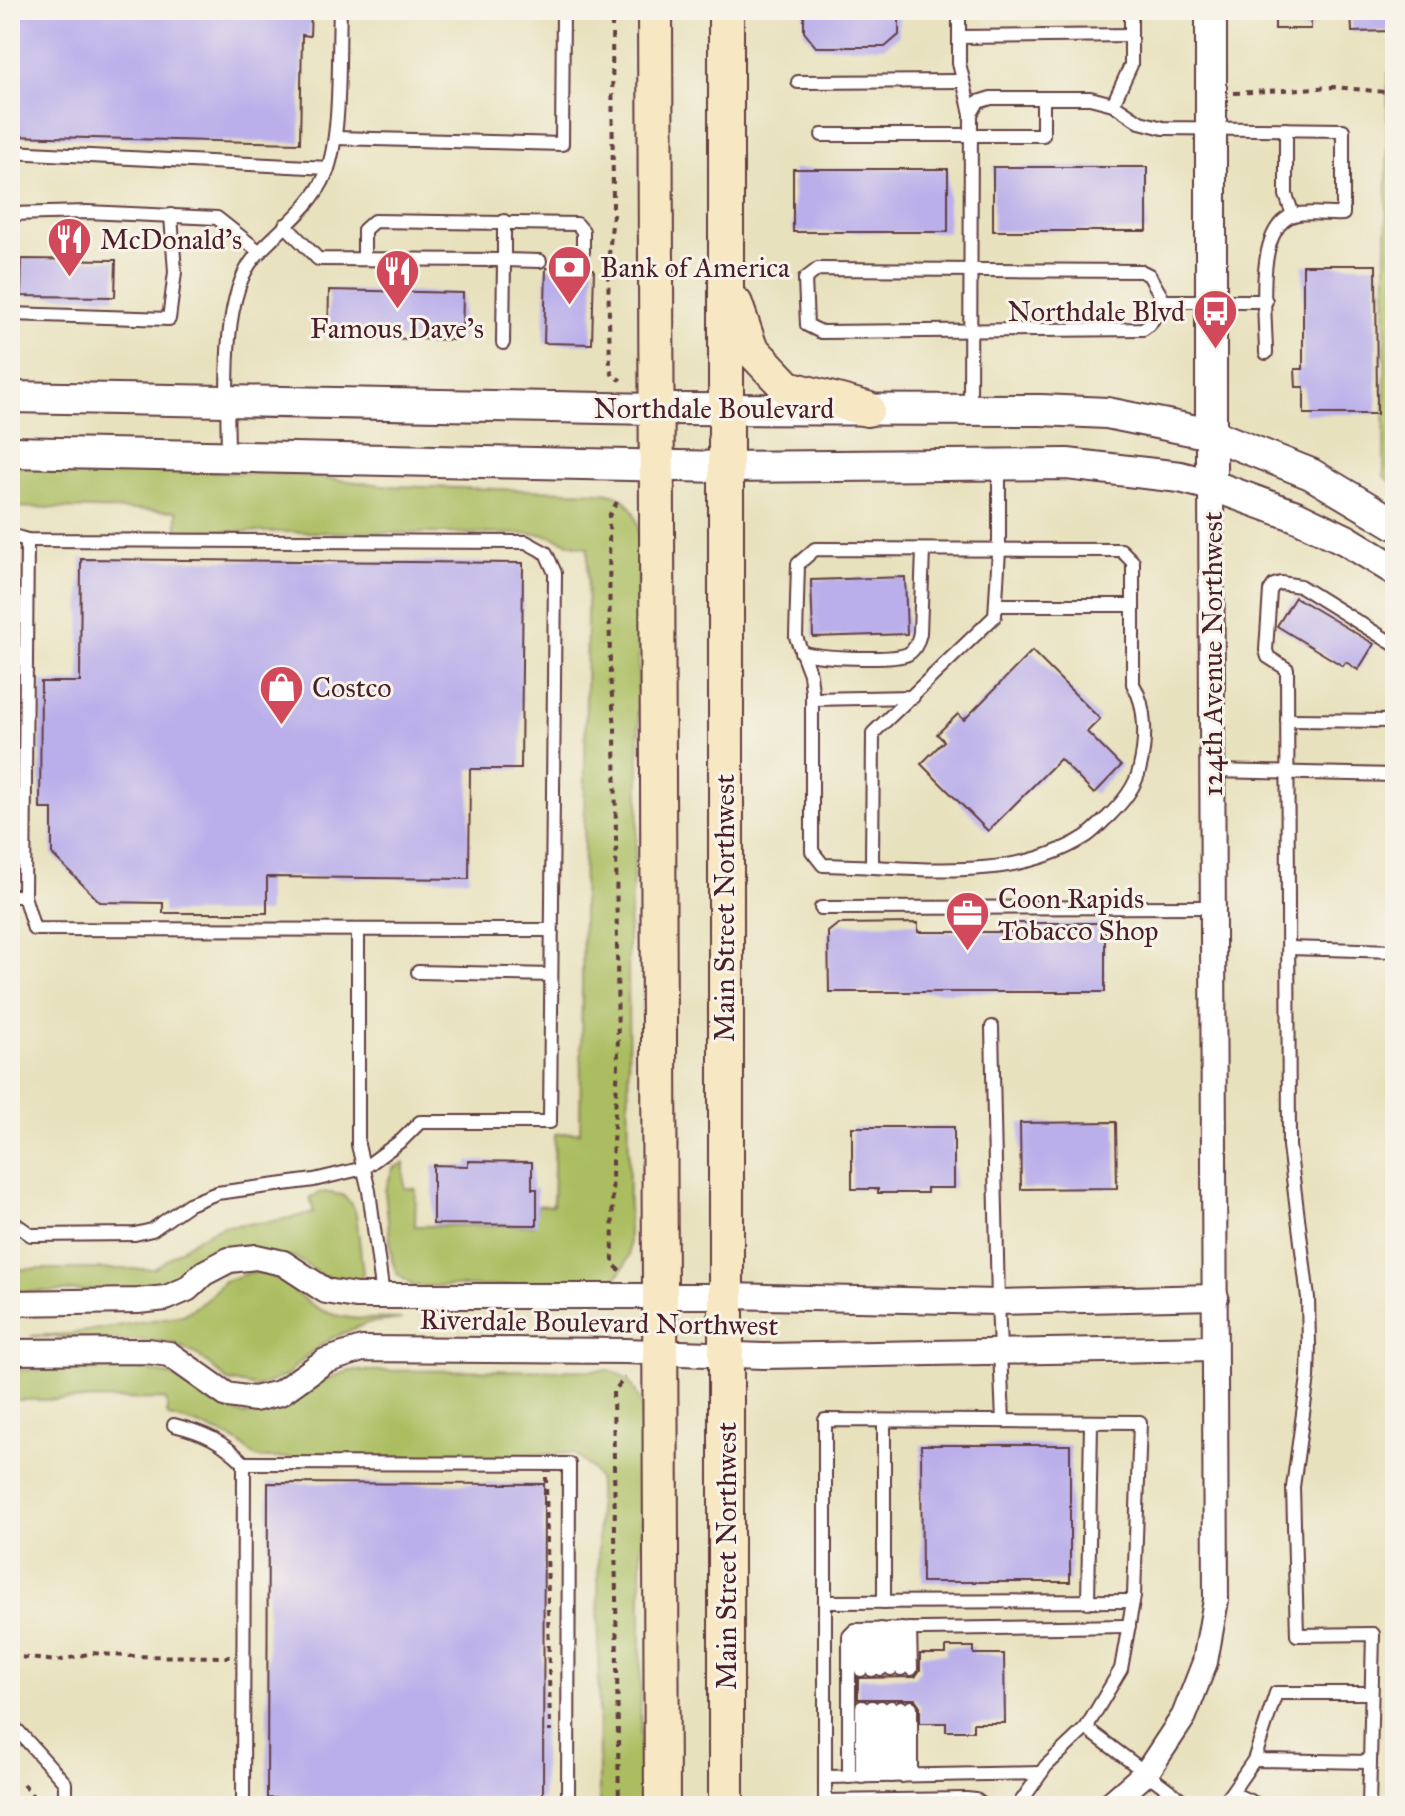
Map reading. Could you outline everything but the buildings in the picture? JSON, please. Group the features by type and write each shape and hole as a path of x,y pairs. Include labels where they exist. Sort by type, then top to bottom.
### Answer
{"main road":[{"path":"655,10 662,1806"},
{"name":"Main Street Northwest","path":"726,10 726,1806"},
{"path":"726,278 750,348 788,388 867,409"}],"street":[{"name":"124th Avenue Northwest","path":"1211,10 1214,1348"},
{"name":"Northdale Boulevard","path":"10,397 655,409 970,409 1107,413 1211,434 1311,474 1395,524"},
{"path":"10,414 60,412 75,399"},
{"name":"Northdale Boulevard","path":"10,452 725,467 1067,464 1180,477 1211,485 1296,516 1346,540 1395,570"},
{"name":"Riverdale Boulevard Northwest","path":"10,1303 166,1298 187,1289 204,1273 229,1260 256,1257 283,1263 326,1291 339,1295 724,1296 998,1302 1216,1297"},
{"path":"1108,1806 1147,1772 1184,1716 1205,1662 1216,1600 1214,1348"},
{"name":"Riverdale Boulevard Northwest","path":"10,1352 147,1351 169,1354 227,1395 254,1399 280,1393 325,1361 362,1349 764,1356 1214,1348"}],"lane":[{"path":"228,456 230,319 237,290 252,261 313,197 328,168 335,138 340,10"},
{"path":"335,138 562,144 563,10"},
{"path":"959,10 959,63 971,114 970,409"},
{"path":"1113,104 1131,65 1131,10"},
{"path":"959,37 1131,35"},
{"path":"798,82 963,81"},
{"path":"971,114 978,102 991,98 1090,98 1113,104 1140,122 1163,128 1343,130 1343,214 1293,215 1273,230 1266,249 1266,353"},
{"path":"822,135 1043,135 1043,98"},
{"path":"1286,129 1286,195 1293,215"},
{"path":"10,152 328,168"},
{"path":"10,214 87,212 217,218 260,252"},
{"path":"10,314 169,319 175,272 171,215"},
{"path":"364,259 364,230 374,221 504,221 577,224 583,231 583,252 573,261"},
{"path":"503,343 504,221"},
{"path":"285,225 318,259 540,261"},
{"path":"818,269 1141,271 1149,275 1164,301 1150,324 1143,329 821,332 807,325 805,279 818,269"},
{"path":"1164,301 1266,301"},
{"path":"872,865 873,733 995,616 999,464"},
{"path":"10,535 27,540 526,542 546,553 555,573 550,1122 420,1122 402,1140 364,1168 314,1180 217,1193 189,1204 152,1230 135,1234 31,1235 10,1220"},
{"path":"27,540 17,896 34,929 551,930"},
{"path":"815,549 999,550 1121,550 1133,562 1133,684 1141,697 1144,752 1138,780 1118,806 1087,837 1047,855 996,867 823,865 812,851 812,699 810,674 796,637 798,564 815,549"},
{"path":"801,652 824,657 909,654 917,645 920,633 923,550"},
{"path":"1369,1806 1373,1634 1297,1635 1293,1487 1308,1377 1308,1298 1289,1146 1287,669 1268,657 1266,650 1268,597 1274,585 1300,586 1395,645"},
{"path":"996,605 1133,605"},
{"path":"812,699 913,697"},
{"path":"1287,720 1395,721"},
{"path":"1212,771 1395,775"},
{"path":"821,908 1213,907"},
{"path":"358,930 358,1145 383,1296"},
{"path":"1289,948 1395,951"},
{"path":"418,972 551,975"},
{"path":"992,1027 1003,1421"},
{"path":"984,1806 976,1800 966,1799 825,1803 825,1420 1140,1422 1133,1601 1121,1669 1086,1728 1041,1773 1018,1806"},
{"path":"884,1421 884,1602"},
{"path":"1088,1602 1091,1422"},
{"path":"174,1425 222,1441 244,1463 569,1464 568,1806"},
{"path":"244,1463 243,1657 250,1804"},
{"path":"825,1602 1133,1601"},
{"path":"881,1776 849,1636 855,1630 1129,1626"},
{"path":"886,1629 886,1669"},
{"path":"886,1629 886,1669"},
{"path":"886,1629 886,1669"},
{"path":"1222,1806 1254,1760 1276,1693 1371,1693"},
{"path":"881,1776 886,1707"},
{"path":"881,1776 886,1707"},
{"path":"881,1776 886,1707"},
{"path":"10,1722 65,1783 65,1806"},
{"path":"1086,1728 1190,1806"},
{"path":"1254,1760 1370,1762"},
{"path":"825,1777 1041,1773"},
{"path":"1232,1793 1261,1806"}],"path":[{"path":"612,10 613,214 608,265 610,356 613,376 621,380"},
{"path":"1212,94 1334,87 1395,93"},
{"path":"617,502 609,516 610,676 615,727 618,1065 612,1158 612,1231 613,1264 623,1273"},
{"path":"619,1806 613,1392 625,1378"},
{"path":"546,1474 550,1743"},
{"path":"10,1656 57,1661 92,1653 243,1657"},
{"path":"23,1784 41,1806"},
{"path":"250,1804 308,1806"}],"green space":[{"path":"1388,73 1395,73 1395,486 1384,476"},
{"path":"10,466 289,474 391,486 601,492 621,498 630,507 638,526 639,807 628,938 629,1255 622,1270 612,1280 603,1286 413,1286 397,1274 392,1260 385,1191 393,1168 404,1163 404,1188 416,1189 415,1226 535,1225 537,1206 553,1205 555,1134 580,1132 588,547 538,534 177,531 177,511 10,507"},
{"path":"323,1192 342,1195 352,1204 356,1214 363,1273 357,1284 336,1285 293,1256 177,1283 165,1289 10,1292 10,1269 154,1269 197,1238 223,1226 269,1222 314,1213 310,1197"},
{"path":"251,1272 282,1282 311,1304 331,1314 361,1319 402,1319 367,1323 332,1338 308,1354 286,1376 257,1387 228,1381 198,1355 171,1342 31,1336 69,1334 183,1315 206,1300 224,1281"},
{"path":"142,1369 177,1377 201,1398 243,1415 288,1407 327,1379 349,1371 609,1370 627,1380 638,1396 642,1410 640,1806 599,1806 598,1479 592,1469 573,1453 490,1458 259,1458 230,1438 169,1417 164,1399 10,1400 10,1370"}],"place":[{"name":"McDonald's","path":"69,278"},
{"name":"Bank of America","path":"569,306"},
{"name":"Famous Dave's","path":"397,310"},
{"name":"Northdale Blvd","path":"1216,350"},
{"name":"Costco","path":"281,726"},
{"name":"Coon Rapids Tobacco Shop","path":"967,953"}]}
